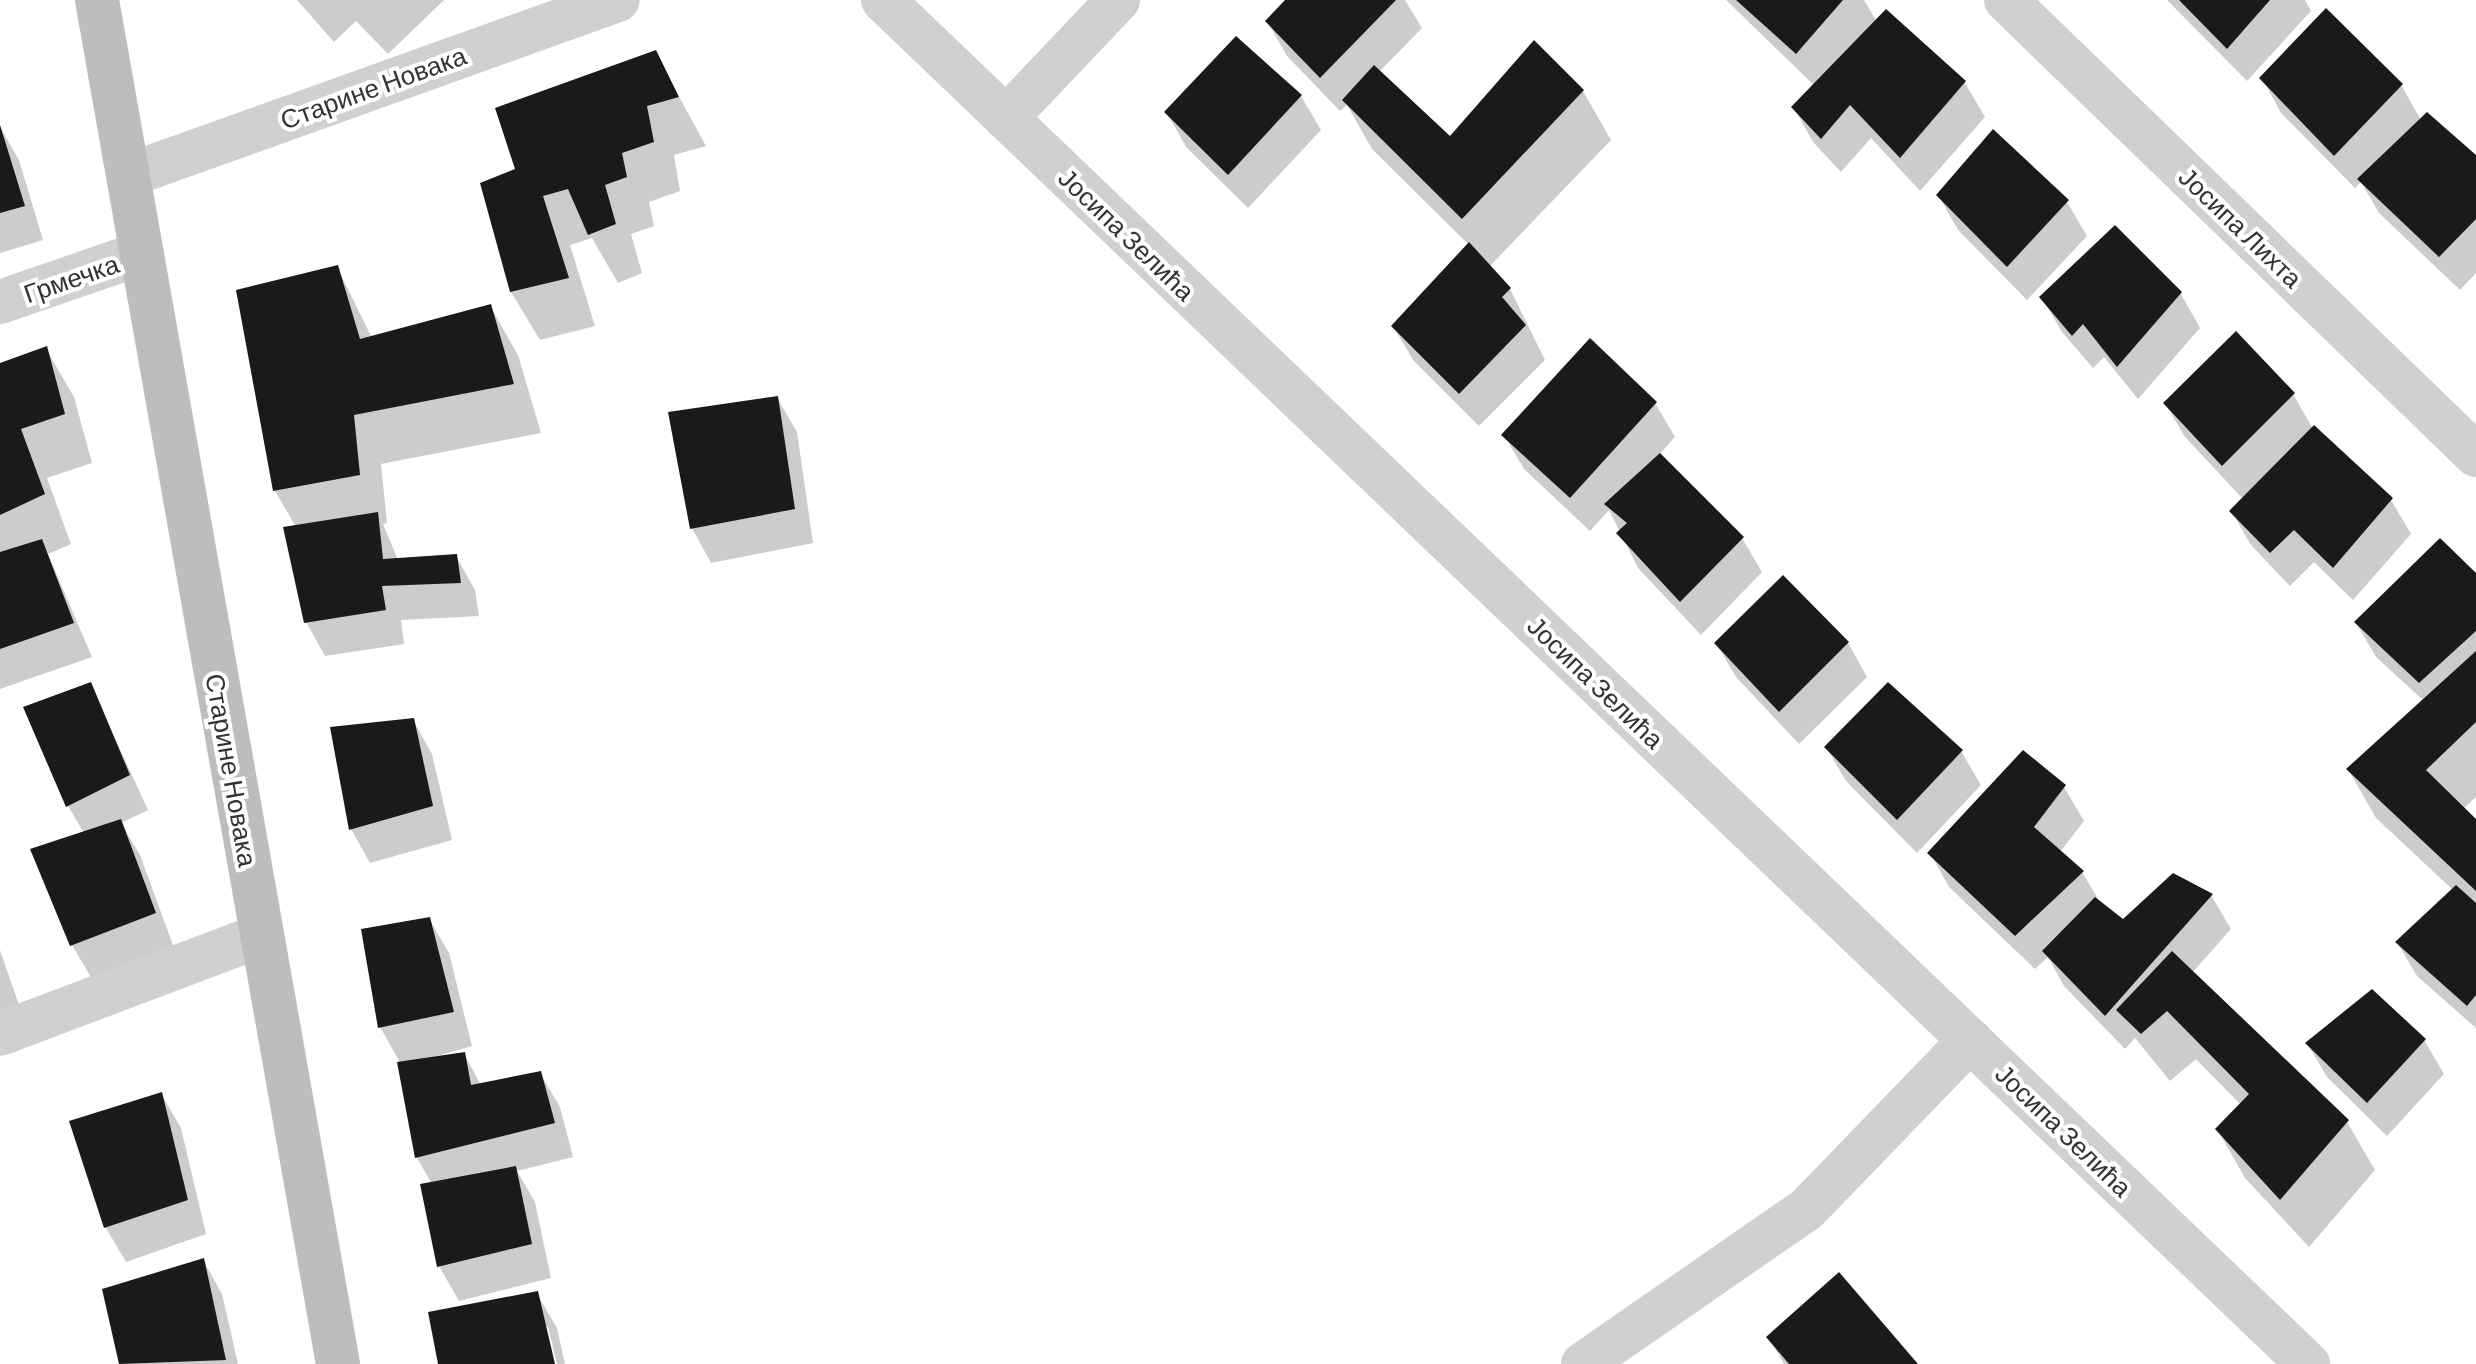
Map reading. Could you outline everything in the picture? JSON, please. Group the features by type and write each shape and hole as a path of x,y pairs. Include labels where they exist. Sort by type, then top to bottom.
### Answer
{"street":[{"name":"Старине Новака","path":"97,0 338,1364"},
{"name":"Старине Новака","path":"129,175 618,0"},
{"name":"Јосипа Зелића","path":"883,0 2308,1364"},
{"path":"1006,118 1118,0"},
{"name":"Јосипа Лихта","path":"2006,0 2476,455"},
{"name":"Грмечка","path":"0,302 142,253"},
{"path":"0,1034 260,936"},
{"path":"1583,1364 1807,1209 1970,1040"}],"building":[{"path":"1285,0 1396,0 1320,78 1265,21"},
{"path":"1736,0 1843,0 1796,54"},
{"path":"2179,0 2270,0 2227,49"},
{"path":"2326,8 2403,84 2334,156 2259,78"},
{"path":"1886,9 1966,81 1900,158 1850,105 1821,139 1791,107"},
{"path":"1236,36 1302,95 1228,175 1164,112"},
{"path":"1534,40 1584,90 1462,219 1342,100 1374,65 1450,136"},
{"path":"656,50 679,97 647,106 654,142 622,153 627,177 605,185 616,224 588,235 568,189 543,196 569,278 510,292 480,183 515,169 495,108"},
{"path":"2427,112 2476,155 2476,219 2439,257 2357,179"},
{"path":"0,125 25,206 0,213"},
{"path":"1993,129 2069,200 2007,267 1936,195"},
{"path":"2115,225 2182,292 2117,367 2083,324 2072,336 2039,297"},
{"path":"1469,242 1511,288 1502,297 1526,325 1459,394 1391,326"},
{"path":"338,265 360,339 491,304 514,384 354,415 360,475 273,491 236,290"},
{"path":"2236,331 2295,393 2222,466 2163,403"},
{"path":"1590,338 1657,402 1570,498 1501,435"},
{"path":"47,346 65,414 21,429 45,494 0,515 0,363"},
{"path":"778,396 795,509 690,529 668,412"},
{"path":"2314,425 2393,498 2333,568 2294,530 2270,553 2229,511"},
{"path":"1660,453 1744,537 1680,602 1616,533 1627,523 1604,504"},
{"path":"378,512 383,559 457,554 461,583 382,586 386,610 304,623 283,527"},
{"path":"2440,538 2476,573 2476,631 2419,683 2354,622"},
{"path":"42,539 74,623 0,649 0,552"},
{"path":"1783,575 1849,642 1779,712 1714,643"},
{"path":"2476,651 2476,722 2426,770 2476,819 2476,891 2346,769"},
{"path":"91,682 130,775 66,807 23,707"},
{"path":"1888,682 1963,750 1897,820 1824,747"},
{"path":"414,718 433,806 349,830 330,727"},
{"path":"2023,750 2066,785 2034,827 2084,871 2015,936 1927,853"},
{"path":"121,819 156,913 70,946 30,849"},
{"path":"2173,873 2213,894 2105,1016 2042,951 2095,897 2123,919"},
{"path":"2456,885 2476,903 2476,995 2467,1006 2395,942"},
{"path":"430,917 454,1012 378,1028 361,929"},
{"path":"2172,951 2349,1120 2280,1200 2215,1129 2249,1094 2167,1011 2141,1034 2116,1010"},
{"path":"2372,989 2426,1039 2367,1103 2305,1043"},
{"path":"465,1052 471,1085 541,1071 555,1123 415,1158 397,1062"},
{"path":"162,1092 188,1200 104,1228 69,1121"},
{"path":"516,1166 532,1244 437,1267 420,1184"},
{"path":"204,1258 226,1360 119,1364 102,1289"},
{"path":"1839,1272 1918,1364 1789,1364 1766,1337"},
{"path":"538,1291 555,1364 438,1364 428,1312"}]}
